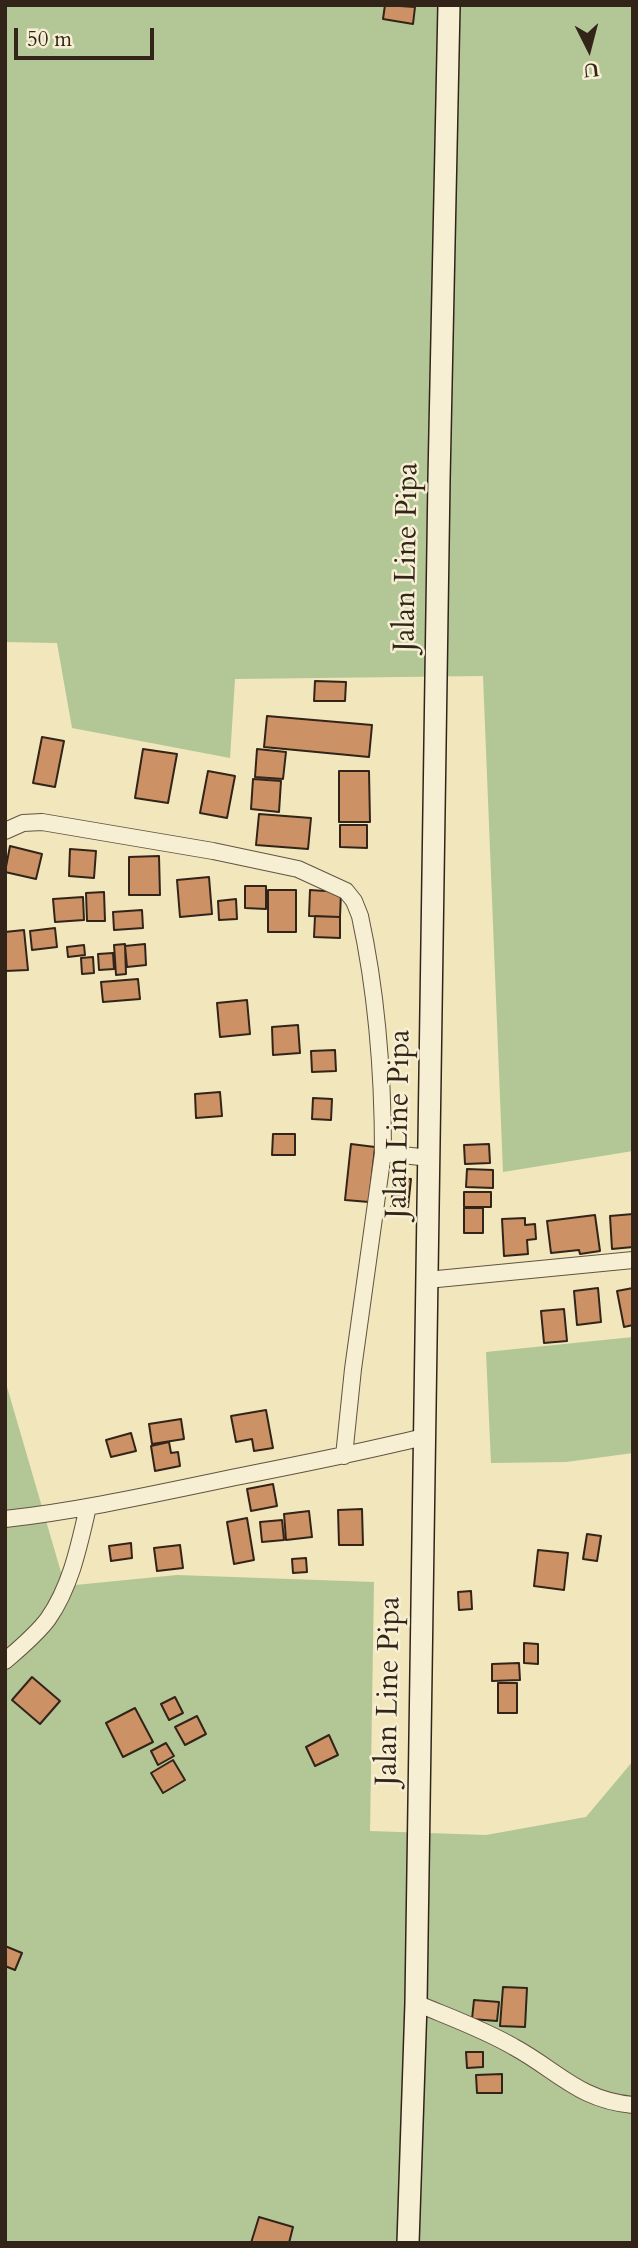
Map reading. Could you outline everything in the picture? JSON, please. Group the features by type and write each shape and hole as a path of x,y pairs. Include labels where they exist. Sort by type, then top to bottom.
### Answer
{"main road":[{"name":"Jalan Line Pipa","path":"408,2243 416,2003 439,452 449,5"}],"street":[{"path":"5,831 23,823 42,822 120,834 298,869 335,884 346,891 354,901 360,916 368,961 379,1049 383,1153 353,1369 344,1456"},
{"path":"383,1153 430,1158"},
{"path":"427,1280 633,1261"},
{"path":"5,1519 88,1507 344,1456 423,1437"},
{"path":"5,1661 36,1633 58,1602 72,1572 88,1507"},
{"path":"416,2003 513,2046 587,2094 616,2104 633,2105"}],"green space":[{"path":"5,5 633,5 633,1151 503,1172 483,676 235,679 230,758 72,728 57,643 5,642"},
{"path":"633,1337 633,1453 566,1462 491,1463 486,1352"},
{"path":"5,1380 65,1586 177,1575 374,1582 370,1831 486,1835 586,1817 633,1761 633,2243 5,2243"}],"building":[{"path":"385,5 415,7 413,24 383,19"},
{"path":"315,681 346,682 345,701 314,701"},
{"path":"267,716 372,725 369,757 264,747"},
{"path":"42,737 64,741 55,787 33,783"},
{"path":"143,749 177,754 168,803 135,798"},
{"path":"257,749 286,752 283,779 255,777"},
{"path":"208,771 235,776 227,818 200,813"},
{"path":"339,771 369,771 370,822 339,822"},
{"path":"253,779 281,781 279,812 251,809"},
{"path":"259,814 311,818 308,849 256,845"},
{"path":"340,825 367,825 367,848 340,847"},
{"path":"10,846 42,854 36,879 5,872"},
{"path":"70,849 96,851 94,878 69,876"},
{"path":"159,856 160,895 129,895 129,857"},
{"path":"209,877 212,914 180,917 177,880"},
{"path":"245,886 266,886 266,909 245,908"},
{"path":"268,890 296,890 296,932 268,932"},
{"path":"310,890 341,892 340,917 309,916"},
{"path":"104,892 105,921 87,921 86,893"},
{"path":"83,897 84,920 55,922 53,899"},
{"path":"236,899 237,919 219,920 218,901"},
{"path":"142,910 143,928 114,930 113,912"},
{"path":"315,916 340,917 340,938 314,937"},
{"path":"55,928 57,947 32,950 30,931"},
{"path":"24,930 28,970 5,971 5,932"},
{"path":"125,944 126,974 116,975 114,945"},
{"path":"145,944 146,965 127,967 125,946"},
{"path":"84,945 85,955 68,957 67,947"},
{"path":"113,953 114,969 99,970 98,954"},
{"path":"93,957 94,973 82,974 81,958"},
{"path":"138,979 140,999 103,1002 101,982"},
{"path":"247,1000 250,1034 220,1037 217,1003"},
{"path":"298,1025 300,1053 273,1055 272,1027"},
{"path":"335,1050 336,1071 312,1072 311,1051"},
{"path":"220,1092 222,1116 196,1118 195,1094"},
{"path":"313,1098 332,1099 331,1120 312,1119"},
{"path":"273,1134 295,1134 295,1155 272,1155"},
{"path":"351,1144 375,1147 369,1202 345,1200"},
{"path":"489,1144 490,1163 465,1164 464,1145"},
{"path":"467,1169 493,1170 493,1188 466,1187"},
{"path":"394,1178 411,1179 408,1207 391,1206"},
{"path":"464,1192 491,1192 491,1207 464,1207"},
{"path":"464,1208 483,1208 483,1233 464,1233"},
{"path":"633,1214 633,1247 612,1249 610,1216"},
{"path":"595,1215 600,1251 580,1254 579,1250 551,1253 547,1221"},
{"path":"525,1218 525,1225 535,1224 536,1239 527,1240 528,1254 504,1256 502,1219"},
{"path":"598,1288 601,1322 577,1325 574,1291"},
{"path":"633,1288 633,1325 624,1327 617,1291"},
{"path":"564,1309 567,1341 544,1343 541,1311"},
{"path":"266,1410 273,1448 254,1451 252,1439 236,1442 231,1416"},
{"path":"181,1419 184,1439 152,1444 149,1424"},
{"path":"131,1433 136,1451 111,1457 106,1440"},
{"path":"169,1442 171,1453 178,1452 180,1466 155,1471 151,1446"},
{"path":"273,1484 277,1506 251,1511 247,1489"},
{"path":"362,1509 363,1545 339,1545 338,1510"},
{"path":"309,1511 312,1537 286,1540 284,1514"},
{"path":"247,1518 254,1560 234,1564 227,1522"},
{"path":"282,1520 284,1540 262,1542 260,1522"},
{"path":"587,1534 601,1536 597,1561 583,1559"},
{"path":"131,1543 132,1558 111,1561 109,1546"},
{"path":"180,1545 183,1568 157,1571 154,1548"},
{"path":"538,1550 568,1553 564,1590 534,1586"},
{"path":"306,1558 307,1572 293,1573 292,1559"},
{"path":"471,1591 472,1609 459,1610 458,1592"},
{"path":"524,1643 538,1644 538,1664 524,1663"},
{"path":"519,1663 520,1680 492,1681 492,1664"},
{"path":"32,1677 60,1701 40,1724 12,1700"},
{"path":"498,1683 517,1683 517,1713 498,1713"},
{"path":"175,1697 183,1713 169,1720 161,1704"},
{"path":"135,1708 153,1742 123,1757 106,1723"},
{"path":"197,1716 206,1734 185,1745 175,1727"},
{"path":"329,1735 338,1755 315,1766 306,1747"},
{"path":"166,1743 174,1756 158,1765 151,1751"},
{"path":"173,1760 185,1780 163,1793 151,1773"},
{"path":"5,1946 22,1953 15,1970 5,1966"},
{"path":"503,1987 527,1988 525,2027 500,2026"},
{"path":"474,2000 499,2002 497,2021 472,2019"},
{"path":"466,2052 483,2052 483,2067 467,2068"},
{"path":"502,2074 502,2093 477,2093 476,2075"},
{"path":"259,2217 293,2227 289,2243 251,2243"}]}
